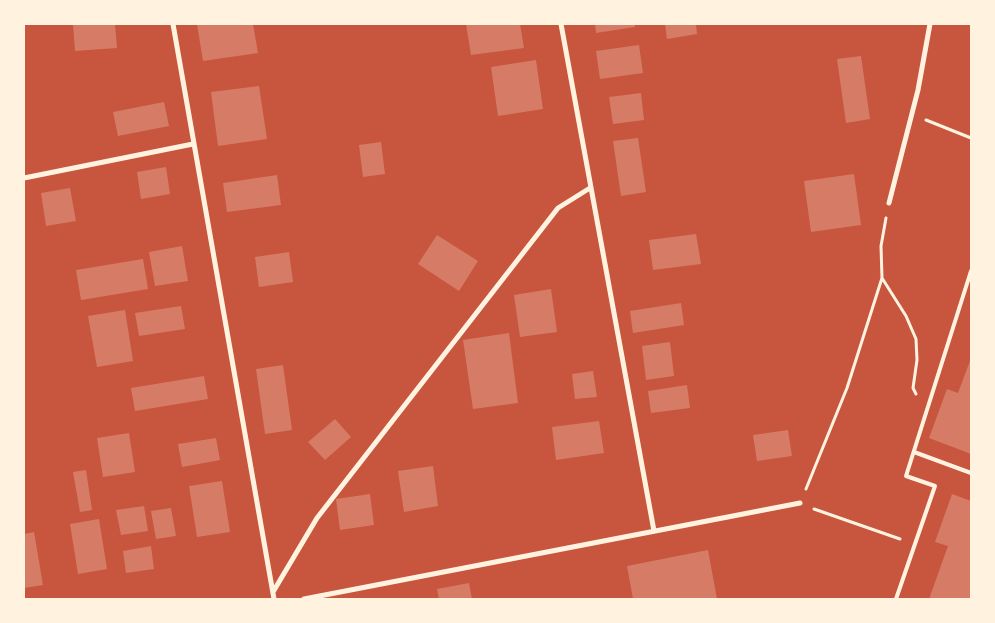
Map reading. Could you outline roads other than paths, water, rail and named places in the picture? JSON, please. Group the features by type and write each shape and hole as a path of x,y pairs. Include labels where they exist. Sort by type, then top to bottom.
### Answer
{"street":[{"path":"173,24 274,599"},
{"path":"561,24 654,531"},
{"path":"889,203 912,115 930,24"},
{"path":"24,178 193,144"},
{"path":"273,592 317,518 558,208 590,188"},
{"path":"304,599 800,503"}],"lane":[{"path":"896,599 935,486 906,476 971,271"},
{"path":"914,452 971,473"}]}
